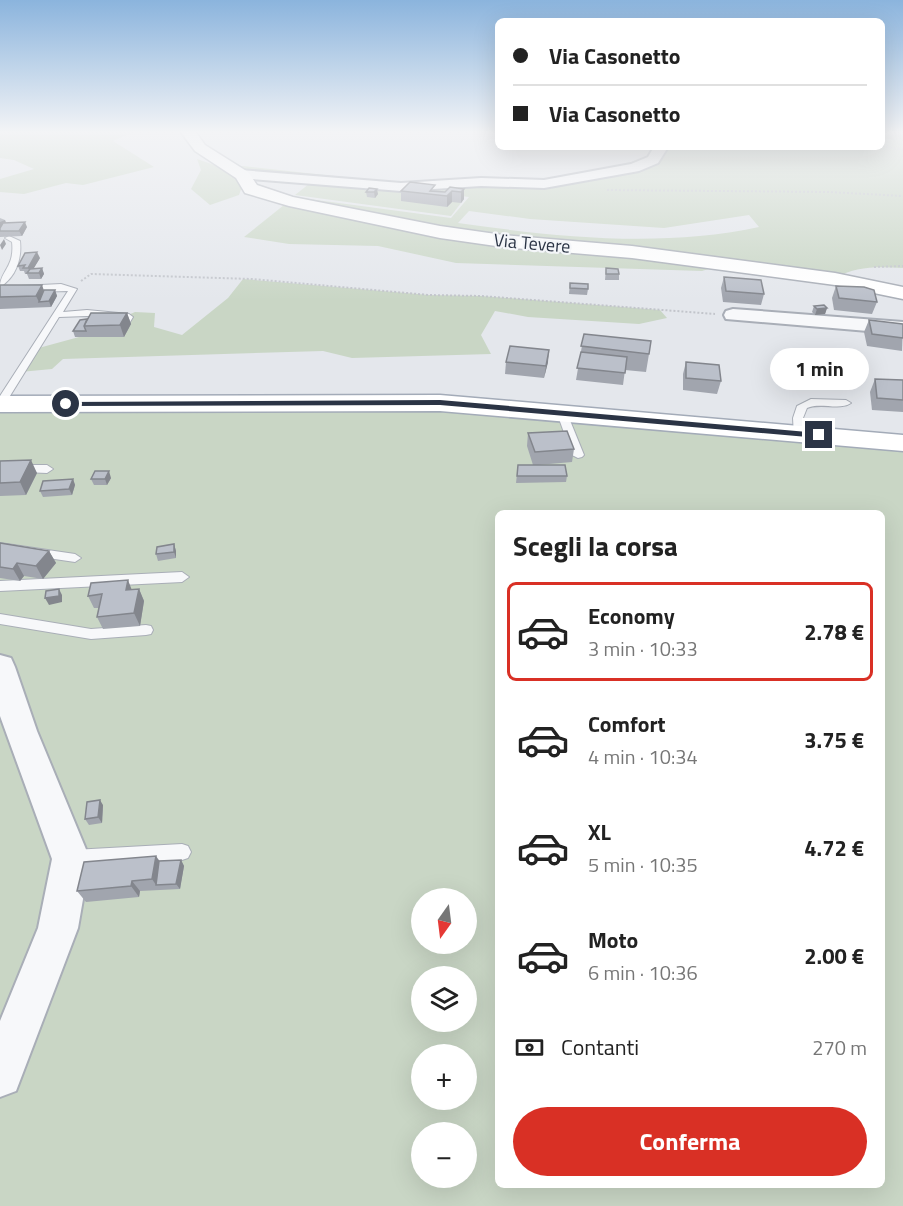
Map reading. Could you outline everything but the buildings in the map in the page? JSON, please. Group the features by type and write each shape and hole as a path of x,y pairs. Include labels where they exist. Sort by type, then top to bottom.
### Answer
{"main road":[{"name":"Via Tevere","path":"250,187 289,201 440,232 503,241 632,252 836,279 903,293"},
{"path":"0,404 440,403 903,443"}],"street":[{"path":"733,315 903,328"},
{"path":"0,666 21,731 71,859 58,927 0,1075"}],"lane":[{"path":"0,284 4,273 18,256 16,241 9,238"},
{"path":"0,290 61,287 73,289 0,404"},
{"path":"56,315 87,313 129,316 124,324"},
{"path":"798,434 798,418 802,406 811,402 846,403"},
{"path":"562,413 578,455"},
{"path":"0,468 47,469"},
{"path":"0,547 75,558"},
{"path":"0,586 182,577"},
{"path":"0,619 91,634 146,630"},
{"path":"71,859 182,852"}],"path":[{"path":"599,190 675,193 779,191 903,196"},
{"path":"73,289 91,274 214,277 429,295 481,296 733,315"}],"green space":[{"path":"0,187 50,187 24,194 0,192"},
{"path":"242,187 239,195 210,205 191,189"},
{"path":"305,187 371,187 464,199 451,216 295,195"},
{"path":"389,187 903,187 903,268 860,269 835,279 724,264 702,271 456,263 378,246 289,244 244,237 294,197 451,218 469,197","holes":["469,211 530,219 664,228 749,215 759,227 685,237 647,239 571,236 458,223"]},
{"path":"243,279 429,295 481,296 660,310 667,318 639,324 528,317 495,311 481,335 491,354 352,358 323,351 63,359 52,369 20,372 35,349 79,337 135,312 155,313 154,327 182,335 228,298"},
{"path":"341,403 903,450 903,1206 0,1206 0,404"}],"route":[{"path":"66,404 440,403 819,435"}]}
